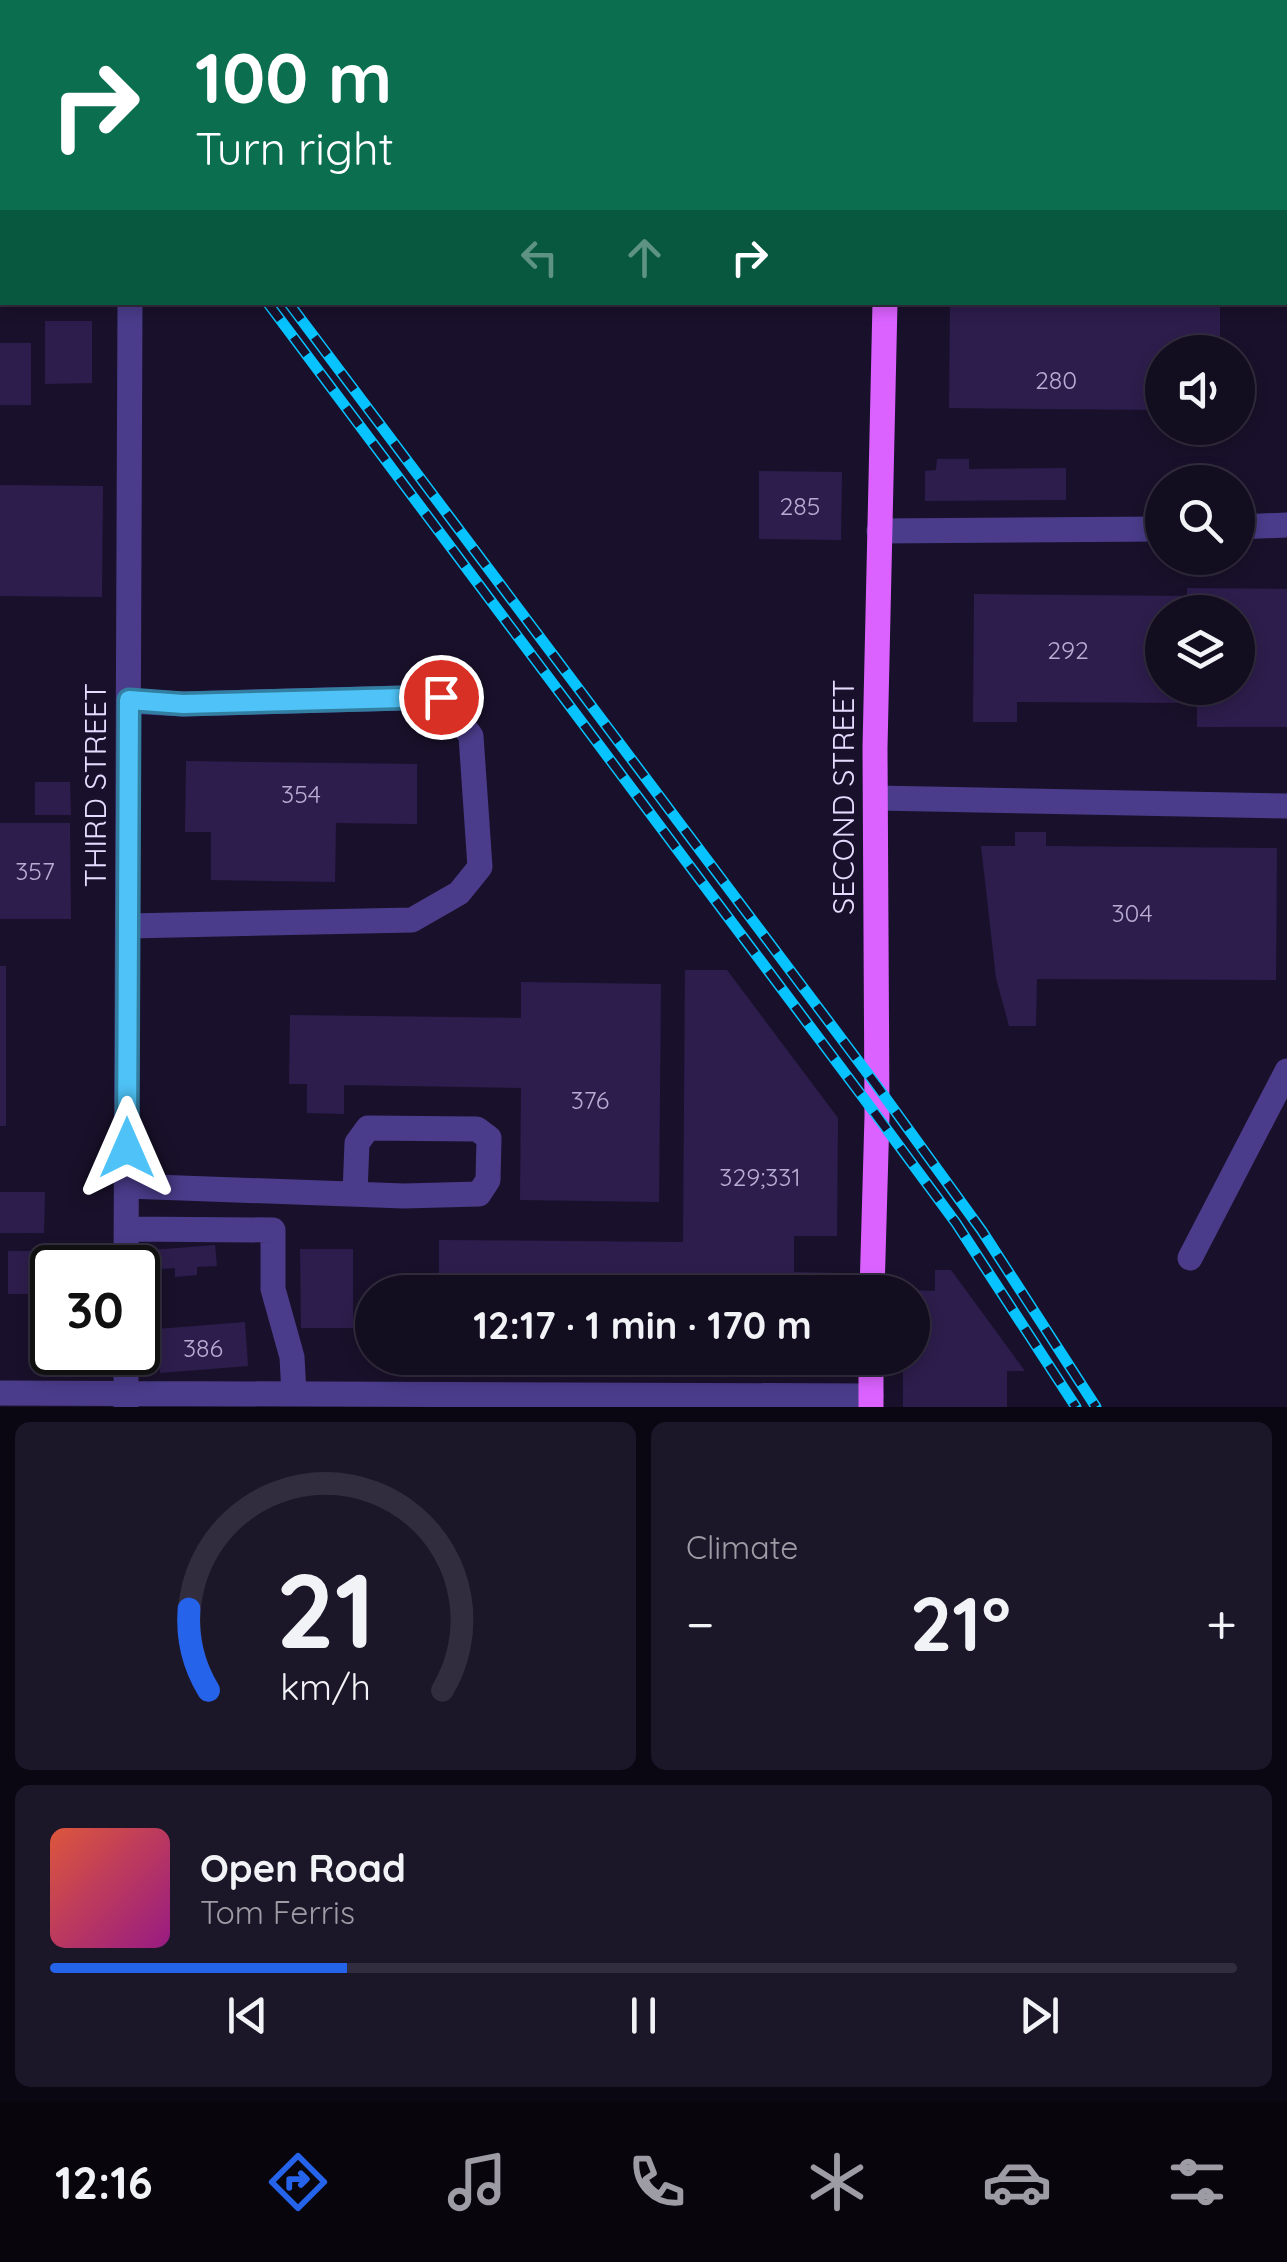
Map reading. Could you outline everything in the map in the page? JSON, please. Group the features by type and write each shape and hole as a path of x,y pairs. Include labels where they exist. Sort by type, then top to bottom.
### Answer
{"main road":[{"name":"SECOND STREET","path":"872,1275 884,305"},
{"path":"871,1375 871,1401"}],"street":[{"name":"THIRD STREET","path":"126,1245 130,305"},
{"path":"1255,526 1287,525"},
{"path":"879,531 1145,529"},
{"path":"128,926 412,920 459,893 480,867 471,736 441,697 183,704 129,700"},
{"path":"876,798 1287,806"},
{"path":"1190,1258 1287,1071"},
{"path":"127,1186 355,1193 479,1194 488,1180 489,1138 477,1129 368,1128 357,1143 355,1193"},
{"path":"126,1229 273,1230 273,1288 292,1356 294,1394"},
{"path":"0,1393 126,1400 294,1394 489,1401 871,1401"}],"building":[{"path":"950,305 1220,305 1220,335 1145,335 1145,410 949,408"},
{"path":"45,321 92,321 92,383 45,384"},
{"path":"0,343 31,343 31,405 0,405"},
{"path":"937,459 969,459 969,469 1066,468 1066,500 925,501 925,471 936,470"},
{"path":"759,471 842,472 841,540 759,539"},
{"path":"0,485 103,486 102,597 0,596"},
{"path":"1187,588 1287,589 1287,727 1197,727 1197,705 1255,705 1255,595 1187,595"},
{"path":"974,594 1145,596 1145,703 1017,702 1017,722 973,722"},
{"path":"186,761 417,764 417,824 336,823 335,882 211,880 211,832 185,832"},
{"path":"35,782 70,782 71,815 35,815"},
{"path":"0,823 70,823 71,919 0,919"},
{"path":"1015,832 1046,832 1046,846 1277,848 1276,980 1037,979 1036,1026 1009,1026 996,978 981,846 1015,846"},
{"path":"0,966 6,966 6,1126 0,1126"},
{"path":"685,970 727,970 838,1118 837,1236 794,1236 794,1272 837,1275 439,1275 439,1240 683,1242"},
{"path":"521,982 661,984 659,1202 520,1200 521,1088 344,1085 344,1114 307,1113 307,1084 289,1084 290,1015 521,1018"},
{"path":"0,1192 45,1192 44,1233 0,1233"},
{"path":"215,1245 217,1266 197,1267 197,1275 175,1277 175,1268 160,1269 160,1249"},
{"path":"300,1249 353,1249 353,1328 301,1328"},
{"path":"8,1251 30,1251 30,1294 8,1294"},
{"path":"935,1270 951,1270 1025,1371 1007,1371 1007,1407 903,1407 903,1375 930,1375 930,1291 935,1291"},
{"path":"245,1322 248,1366 160,1373 160,1329"}],"railway":[{"path":"269,305 956,1223 1076,1407"},
{"path":"290,305 877,1086 982,1231 1096,1407"}],"route":[{"path":"127,1148 129,700 183,704 441,697"}]}
